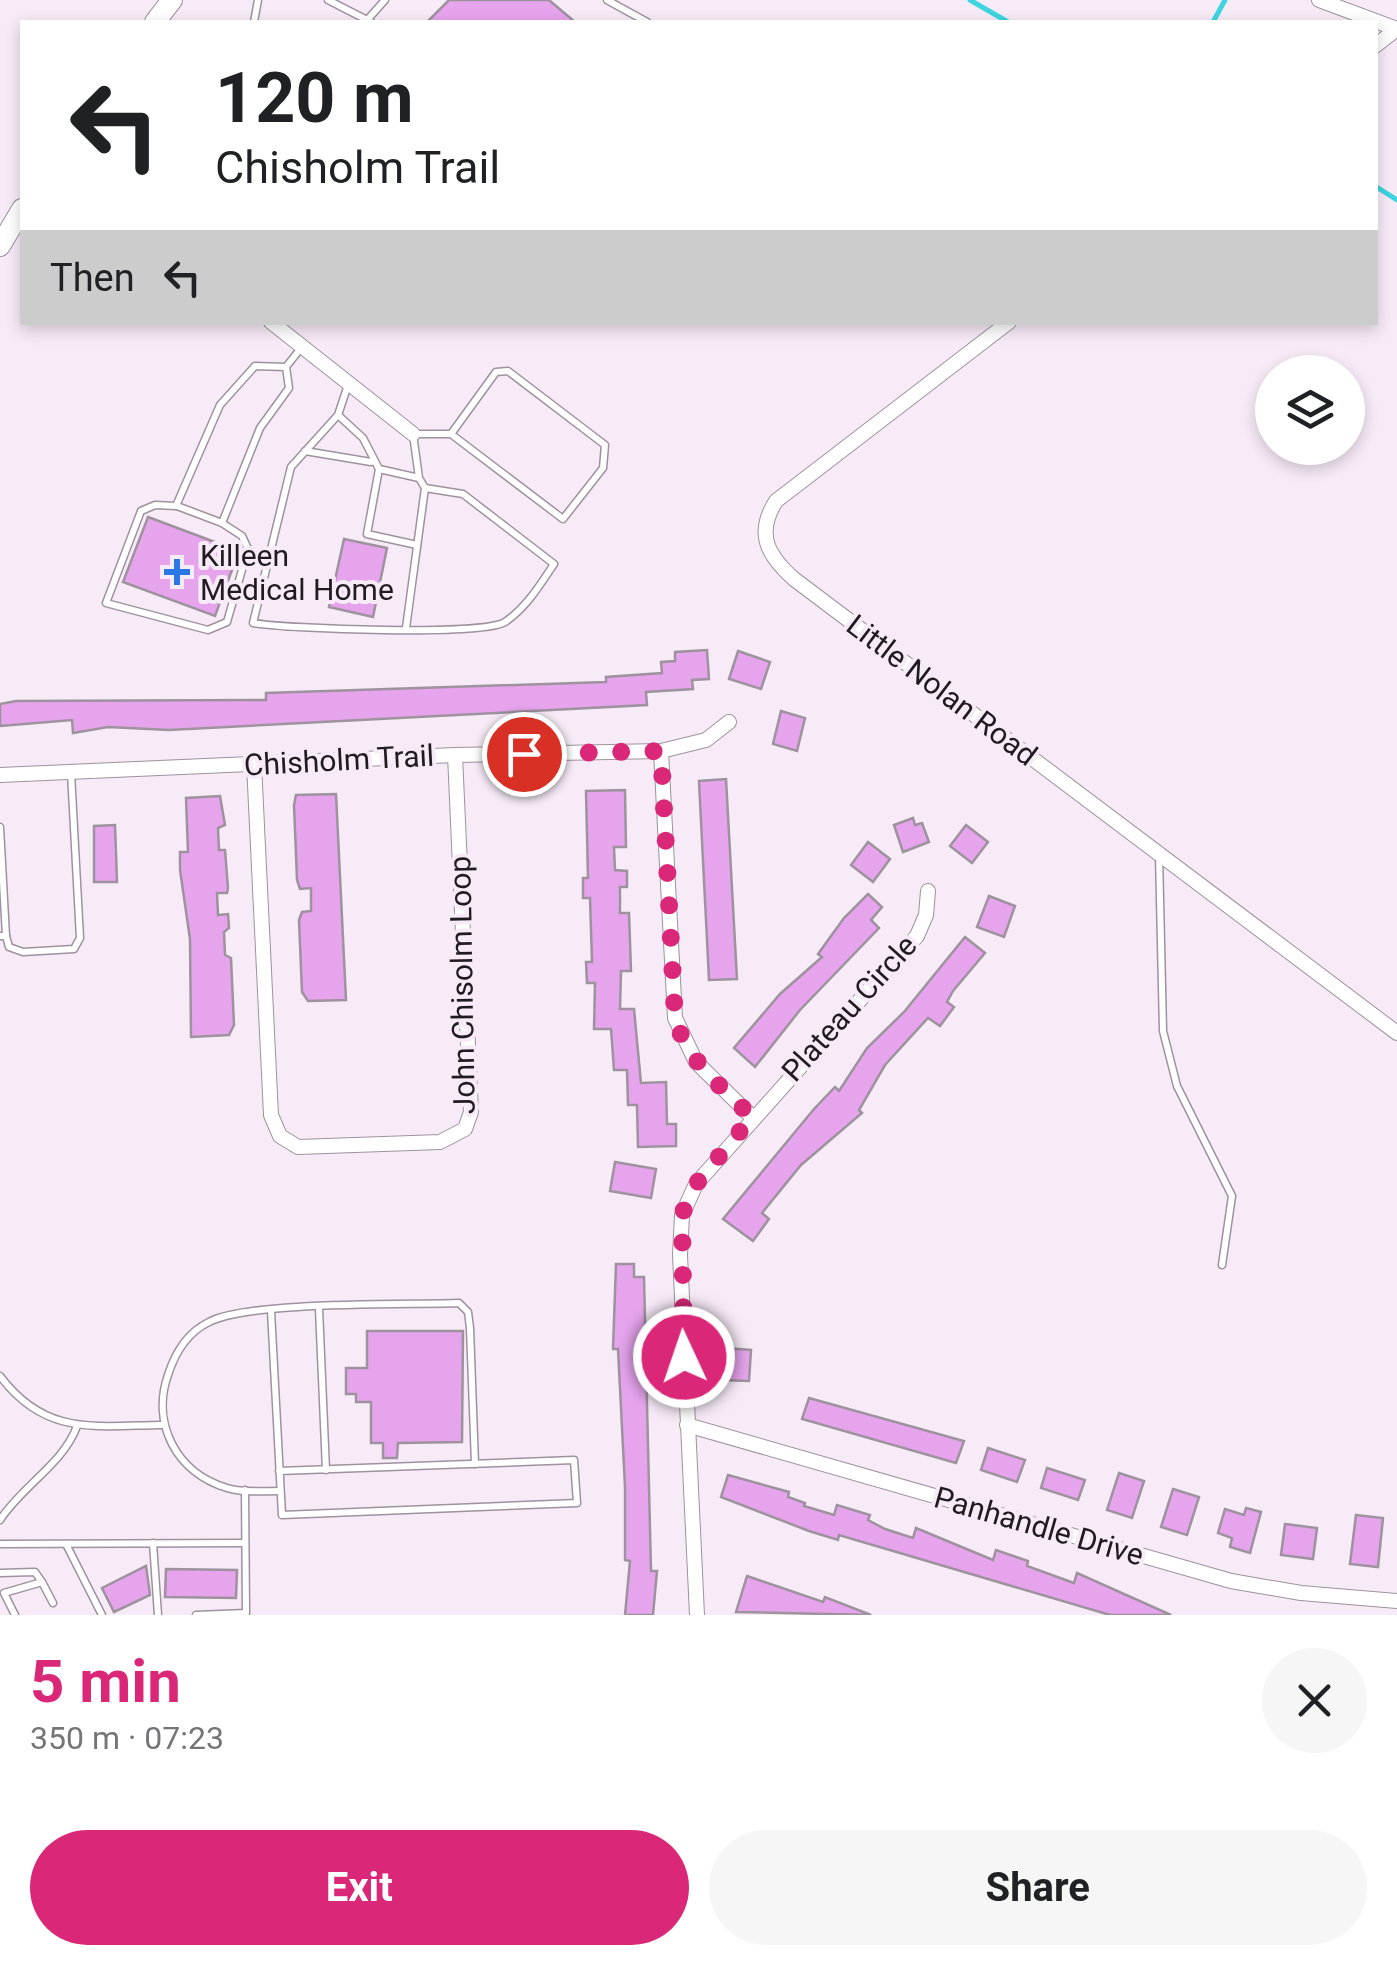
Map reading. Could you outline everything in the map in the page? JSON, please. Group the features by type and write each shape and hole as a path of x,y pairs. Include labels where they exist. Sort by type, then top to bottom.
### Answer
{"main road":[{"path":"0,246 20,212"}],"street":[{"path":"1319,0 1373,20"},
{"path":"275,325 412,434"},
{"name":"Little Nolan Road","path":"1004,325 776,502 763,536 777,564 1397,1034"},
{"name":"Chisholm Trail","path":"0,776 455,755 661,751 706,740 729,722"},
{"path":"661,751 675,1018 681,1040 696,1062 752,1117 696,1184 682,1214 697,1615"},
{"name":"John Chisolm Loop","path":"254,764 270,1115 280,1136 298,1147 368,1145 451,1140 464,1129 470,1112 455,755"},
{"name":"Plateau Circle","path":"752,1117 917,936 926,916 928,890"},
{"name":"Panhandle Drive","path":"687,1425 1231,1581 1301,1593 1397,1601"}],"lane":[{"path":"328,0 368,20"},
{"path":"607,0 643,20"},
{"path":"222,524 260,428 289,388 286,367 302,347"},
{"path":"176,506 220,405 255,366 286,367"},
{"path":"406,628 425,488 419,478 412,434 451,434 563,519 603,468 605,445 508,370 496,372 451,434"},
{"path":"349,384 338,415 292,467 253,623 294,630 501,625 529,601 554,564 463,494 425,488"},
{"path":"338,415 363,438 372,463 379,470 419,478"},
{"path":"304,450 372,463"},
{"path":"379,470 366,534 417,545"},
{"path":"155,505 176,506 222,524 242,536 248,549 227,622 208,630 106,602 142,511 155,505"},
{"path":"0,827 3,936 9,947 23,952 74,950 80,938 70,772"},
{"path":"1159,854 1162,1031 1177,1086 1232,1196 1222,1265"},
{"path":"280,1492 228,1488 192,1468 161,1425 163,1388 184,1342 212,1320 234,1312 459,1303 468,1312 470,1328 475,1464"},
{"path":"319,1309 326,1470"},
{"path":"271,1311 282,1515 576,1503 574,1460 280,1472"},
{"path":"0,1376 31,1410 78,1426 161,1425"},
{"path":"0,1520 13,1500 70,1445 78,1426"},
{"path":"196,1615 246,1612 245,1490"},
{"path":"0,1544 245,1542"},
{"path":"153,1543 158,1615"},
{"path":"66,1544 102,1615"},
{"path":"0,1574 35,1572 53,1603"},
{"path":"15,1615 2,1594 42,1582"}],"building":[{"path":"449,0 549,0 573,20 429,20"},
{"path":"148,517 239,551 215,616 123,582"},
{"path":"344,539 387,548 373,617 329,607"},
{"path":"707,650 709,679 692,680 693,689 646,692 647,705 169,730 108,727 73,733 72,720 0,726 0,704 16,701 266,700 266,693 606,682 606,677 662,673 661,662 675,661 675,652"},
{"path":"738,651 770,662 761,689 729,679"},
{"path":"781,711 805,718 797,751 773,744"},
{"path":"726,779 737,979 709,980 699,781"},
{"path":"625,790 626,847 614,847 615,870 627,871 627,887 620,887 620,913 629,913 631,971 621,971 620,1009 634,1009 641,1083 666,1082 667,1124 676,1124 676,1146 638,1147 637,1105 628,1105 627,1070 614,1070 611,1029 594,1029 595,983 587,983 586,962 592,962 590,898 583,898 583,878 588,878 586,791"},
{"path":"336,794 346,1000 308,1001 302,992 299,920 302,912 311,911 311,888 300,889 297,880 294,805 296,795"},
{"path":"220,796 225,825 218,828 219,850 225,850 228,888 227,893 217,893 218,915 228,914 225,955 231,958 234,1025 229,1035 191,1037 190,939 180,870 180,852 188,852 186,798"},
{"path":"913,818 915,825 922,823 929,842 903,852 894,825"},
{"path":"115,825 117,882 94,882 94,826"},
{"path":"966,825 988,842 972,863 950,846"},
{"path":"868,842 890,859 873,882 851,865"},
{"path":"868,894 882,907 871,920 879,928 800,1010 755,1067 734,1048 780,994 822,957 818,954 844,918"},
{"path":"989,896 1015,906 1004,937 977,927"},
{"path":"965,937 985,953 953,991 947,1002 954,1007 940,1026 928,1018 885,1065 859,1110 862,1113 801,1165 762,1213 769,1219 753,1241 723,1219 814,1109 835,1087 839,1091 867,1048 904,1012"},
{"path":"615,1162 656,1169 651,1198 610,1191"},
{"path":"616,1264 634,1264 634,1277 644,1277 651,1571 657,1571 653,1615 625,1615 630,1561 625,1560 618,1349 613,1349"},
{"path":"367,1331 463,1331 462,1442 398,1443 397,1458 383,1458 383,1443 371,1443 371,1402 356,1402 356,1394 346,1394 346,1368 367,1368"},
{"path":"724,1348 751,1350 749,1381 722,1380"},
{"path":"809,1398 964,1441 956,1463 802,1419"},
{"path":"988,1448 1025,1460 1017,1482 981,1470"},
{"path":"1047,1468 1085,1480 1078,1500 1041,1488"},
{"path":"1119,1473 1144,1481 1132,1518 1107,1510"},
{"path":"728,1475 789,1492 788,1497 805,1503 804,1506 834,1515 837,1505 870,1515 868,1520 913,1538 916,1528 993,1560 996,1550 1074,1583 1077,1573 1171,1615 1110,1615 839,1535 838,1540 809,1531 721,1497"},
{"path":"1173,1489 1199,1497 1187,1535 1161,1527"},
{"path":"1246,1508 1261,1512 1250,1553 1230,1547 1232,1538 1218,1533 1225,1509 1244,1515"},
{"path":"1356,1515 1383,1518 1378,1567 1350,1564"},
{"path":"1285,1524 1317,1528 1313,1559 1281,1555"},
{"path":"146,1566 150,1595 114,1612 102,1588"},
{"path":"166,1569 237,1570 236,1598 165,1597"},
{"path":"747,1576 823,1602 825,1597 871,1615 736,1612"}],"waterway":[{"path":"970,0 1005,20"},
{"path":"1214,20 1225,0"},
{"path":"1378,188 1397,200"}],"place":[{"name":"Killeen Medical Home","path":"177,572"}],"route":[{"path":"524,754 661,751 675,1018 681,1040 696,1062 752,1117 696,1184 682,1214 684,1357"}]}
